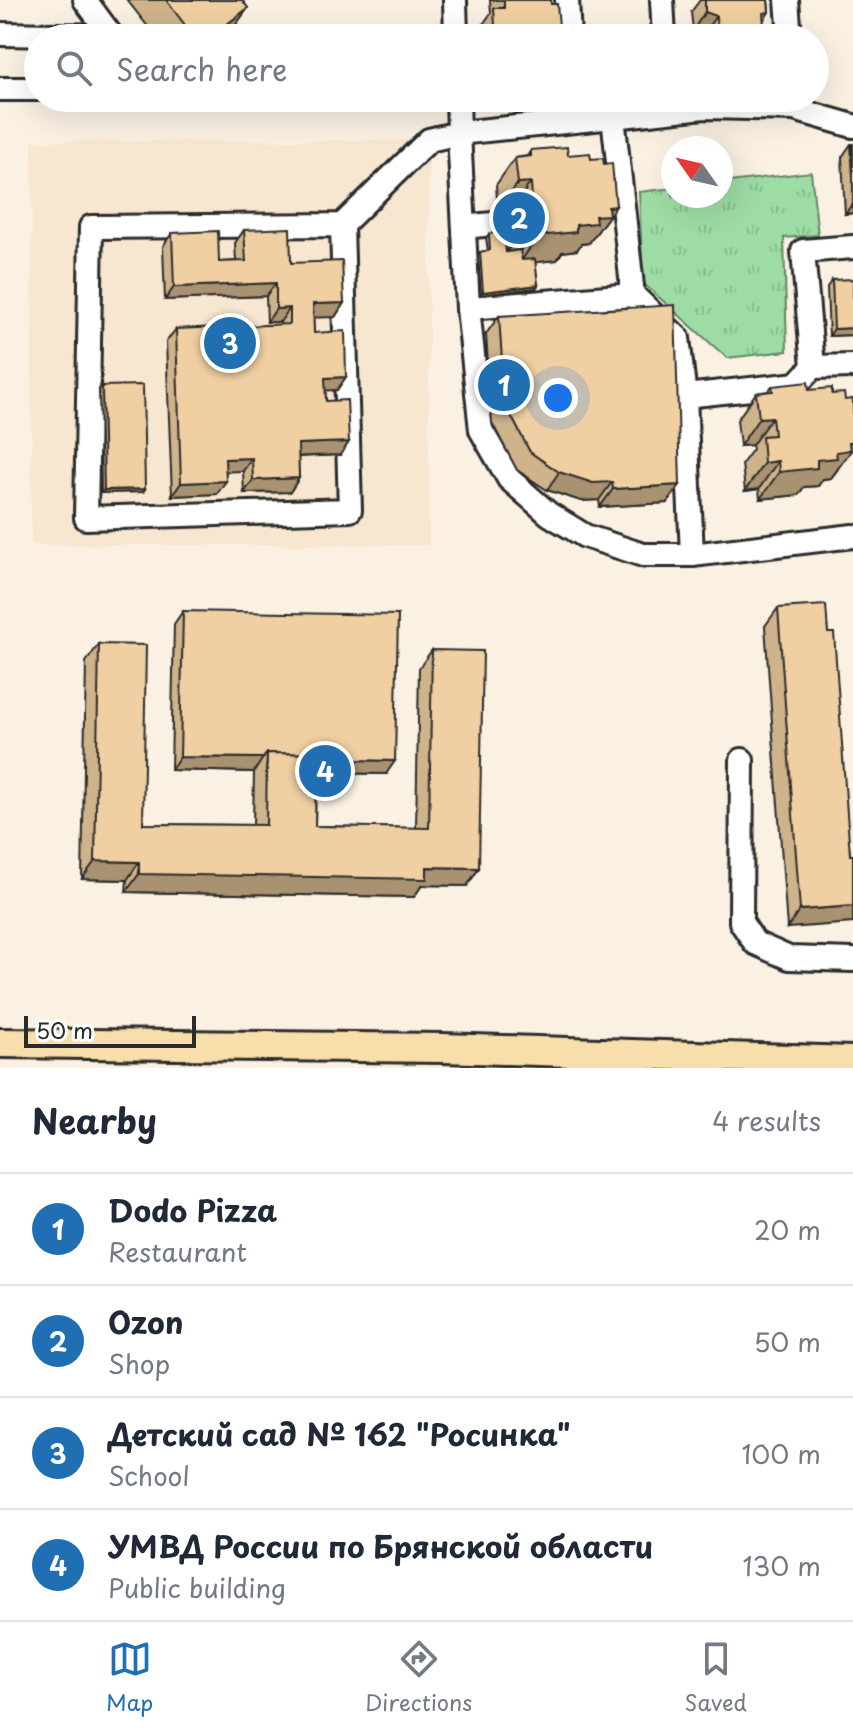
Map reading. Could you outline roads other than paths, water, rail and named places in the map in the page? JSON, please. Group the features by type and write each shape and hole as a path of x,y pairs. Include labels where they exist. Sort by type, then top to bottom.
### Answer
{"main road":[{"path":"0,1043 458,1048 853,1061"}],"lane":[{"path":"85,0 103,24"},
{"path":"455,0 456,24"},
{"path":"567,0 568,24"},
{"path":"662,0 663,24"},
{"path":"787,0 789,24"},
{"path":"0,34 24,35"},
{"path":"0,89 24,89"},
{"path":"458,112 468,308 481,430 509,479 549,514 585,536 643,555 692,555 853,536"},
{"path":"342,225 350,510 86,518 91,227 342,225 429,140 560,112"},
{"path":"589,112 613,117 634,112"},
{"path":"817,112 853,126"},
{"path":"613,117 633,295 678,338 685,396 692,555"},
{"path":"464,227 512,222"},
{"path":"813,367 803,251 853,247"},
{"path":"468,308 633,295"},
{"path":"685,396 797,384 813,367 853,366"},
{"path":"742,760 741,922 755,943 789,958 853,960"}],"place":[{"name":"Ozon","path":"519,218"},
{"name":"Детский сад № 162 \"Росинка\"","path":"230,343"},
{"name":"Dodo Pizza","path":"504,385"},
{"name":"УМВД России по Брянской области","path":"325,771"}]}
